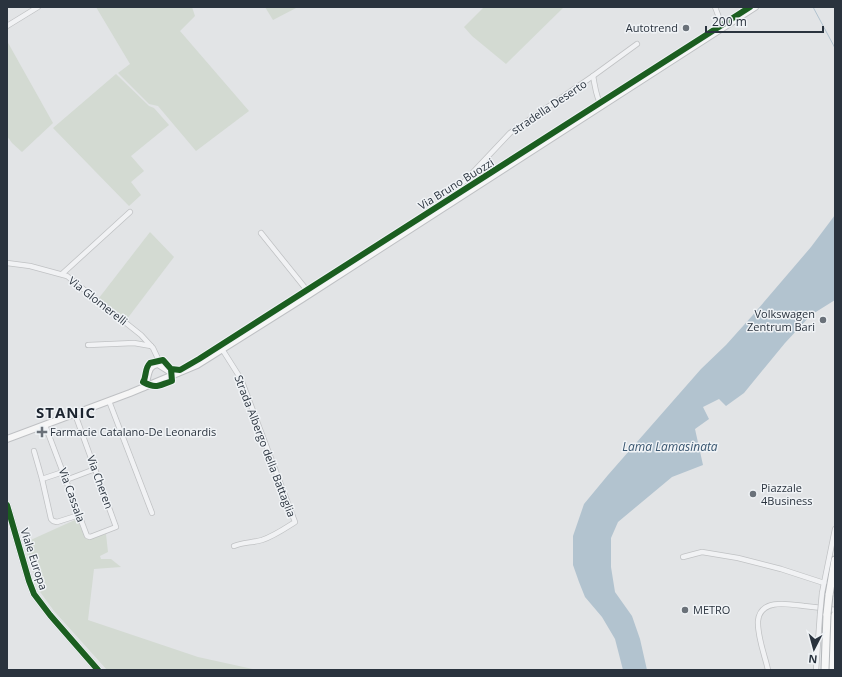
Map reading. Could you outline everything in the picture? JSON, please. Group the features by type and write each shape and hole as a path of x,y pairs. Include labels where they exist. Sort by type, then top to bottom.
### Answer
{"highway":[{"path":"825,670 823,614 826,594 835,560"},
{"path":"833,670 835,615"}],"main road":[{"name":"Via Bruno Buozzi","path":"144,387 197,365 310,294 755,7"},
{"path":"8,440 144,387 149,375 149,369 153,365 179,373"},
{"path":"149,375 152,380 160,380 166,374 163,367"},
{"name":"Viale Europa","path":"7,505 34,594 50,615 98,670"}],"street":[{"path":"7,26 38,7"},
{"path":"715,7 723,28"},
{"name":"stradella Deserto","path":"458,198 457,195 460,186 510,133 637,44"},
{"path":"593,76 597,96 602,106"},
{"path":"62,274 130,212"},
{"path":"261,233 310,294"},
{"name":"Via Glomerelli","path":"7,263 30,266 67,276 141,336 151,346 163,367"},
{"path":"134,343 139,340 141,336"},
{"path":"88,345 134,343 151,346"},
{"name":"Strada Albergo della Battaglia","path":"222,349 241,379 295,522 273,536 261,540 240,543 234,546"},
{"path":"153,365 155,352"},
{"path":"109,401 152,513"},
{"name":"Via Cheren","path":"75,414 116,527"},
{"name":"Via Cassala","path":"45,425 87,536 90,537 116,527"},
{"path":"34,452 51,519 57,522 79,515"},
{"path":"66,480 95,469"},
{"path":"42,479 63,472"},
{"path":"826,594 824,583 835,529"},
{"path":"683,557 702,552 738,558 781,569 824,583"},
{"path":"768,670 759,629 759,615 763,609 770,605 780,603 835,610"},
{"path":"816,670 823,614"}],"shaded area":[{"path":"96,7 192,7 195,16 180,31 249,111 196,151 158,106 149,104 118,73 130,64"},
{"path":"265,7 298,7 273,20"},
{"path":"484,7 564,7 506,64 472,36 464,27"},
{"path":"7,41 53,123 22,152 7,136"},
{"path":"116,74 149,106 154,108 169,125 131,156 144,171 131,182 141,195 129,206 53,128"},
{"path":"150,232 174,257 127,319 99,298"},
{"path":"77,519 86,539 106,534 108,552 100,556 101,559 111,559 121,567 94,569 88,620 198,657 257,670 107,670 54,611 38,589 24,543"}],"water":[{"name":"Lama Lamasinata","path":"835,215 835,300 811,315 785,343 744,393 726,406 719,399 703,407 709,419 695,429 703,465 672,477 618,522 611,538 611,567 615,592 632,616 640,639 647,670 623,670 615,639 602,617 585,597 573,565 573,536 584,504 701,369 726,345 752,316 811,247"}],"waterway":[{"name":"Lama Lamasinata","path":"813,7 835,48"}],"cycle path":[{"path":"171,369 172,381 157,386 151,386 143,382 150,363 163,360 171,369 180,370 199,359 750,7"},
{"path":"7,505 34,594 50,615 98,670"}],"place":[{"name":"Autotrend","path":"686,28"},
{"name":"Volkswagen Zentrum Bari","path":"823,320"},
{"name":"Farmacie Catalano-De Leonardis","path":"42,432"},
{"name":"Piazzale 4Business","path":"753,494"},
{"name":"METRO","path":"685,610"}],"district":[{"name":"STANIC","path":"66,413"}]}
